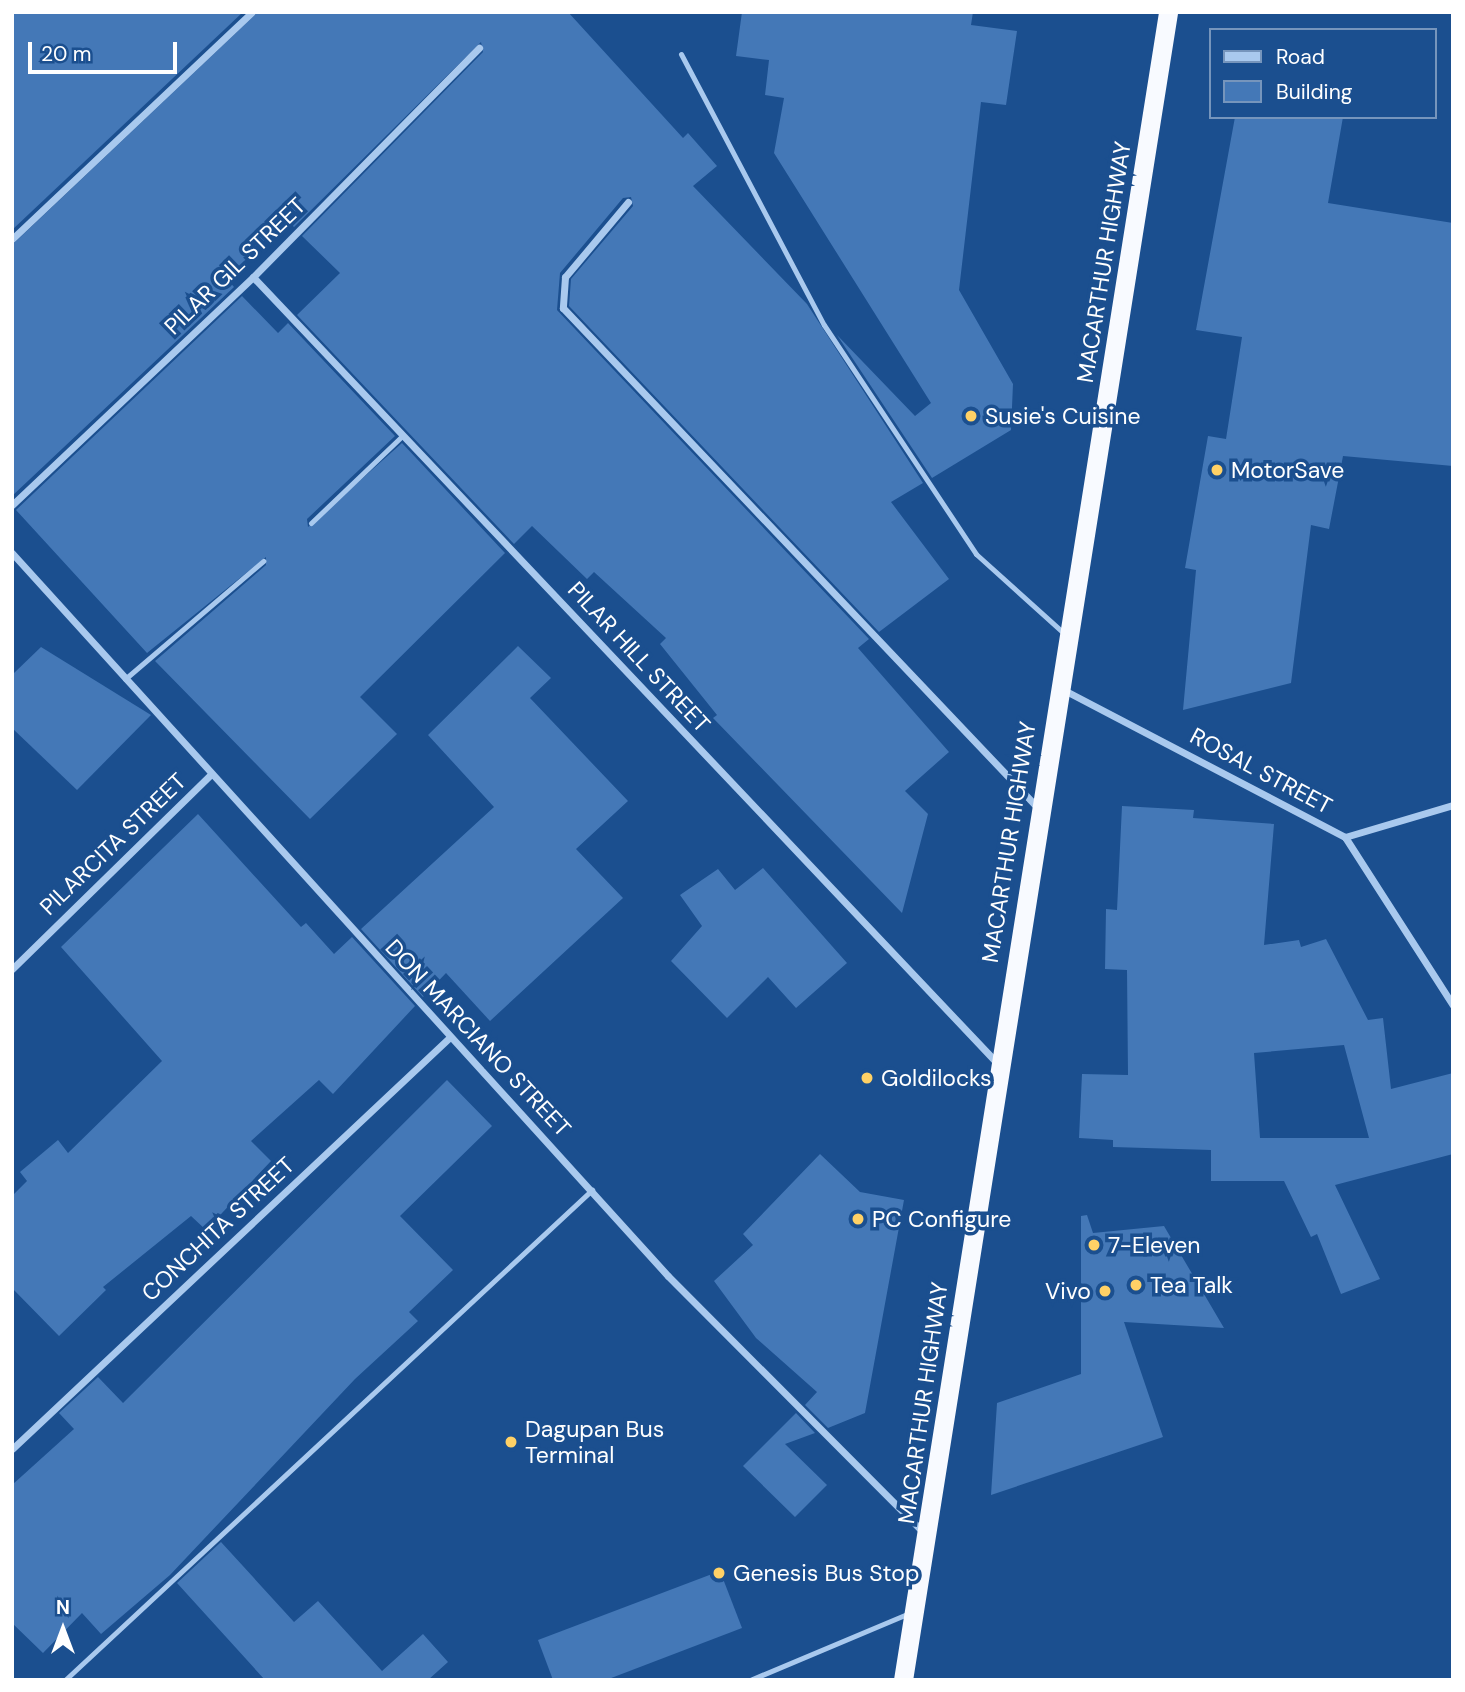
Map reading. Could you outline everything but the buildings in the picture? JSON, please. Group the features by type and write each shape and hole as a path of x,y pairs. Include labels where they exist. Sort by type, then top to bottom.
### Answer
{"highway":[{"name":"MACARTHUR HIGHWAY","path":"903,1680 928,1537 997,1063 1168,12"}],"street":[{"path":"12,239 252,12"},
{"name":"PILAR GIL STREET","path":"12,505 253,277 479,48"},
{"path":"628,202 565,277 563,308 1040,810"},
{"name":"PILAR HILL STREET","path":"253,277 997,1063"},
{"name":"DON MARCIANO STREET","path":"12,552 210,775 592,1191 928,1537"},
{"name":"ROSAL STREET","path":"1059,688 1345,837 1453,805"},
{"name":"PILARCITA STREET","path":"12,969 210,775"},
{"path":"1345,837 1453,1005"},
{"name":"CONCHITA STREET","path":"12,1449 450,1037"}],"lane":[{"path":"681,54 832,337 976,554 1067,636"},
{"path":"311,523 403,435"},
{"path":"125,679 264,561"},
{"path":"65,1680 592,1191"},
{"path":"751,1680 914,1611"}],"place":[{"name":"Susie's Cuisine","path":"971,416"},
{"name":"MotorSave","path":"1217,470"},
{"name":"Goldilocks","path":"867,1078"},
{"name":"PC Configure","path":"858,1219"},
{"name":"7-Eleven","path":"1094,1245"},
{"name":"Tea Talk","path":"1136,1285"},
{"name":"Vivo","path":"1105,1291"},
{"name":"Dagupan Bus Terminal","path":"511,1442"},
{"name":"Genesis Bus Stop","path":"719,1573"}]}
